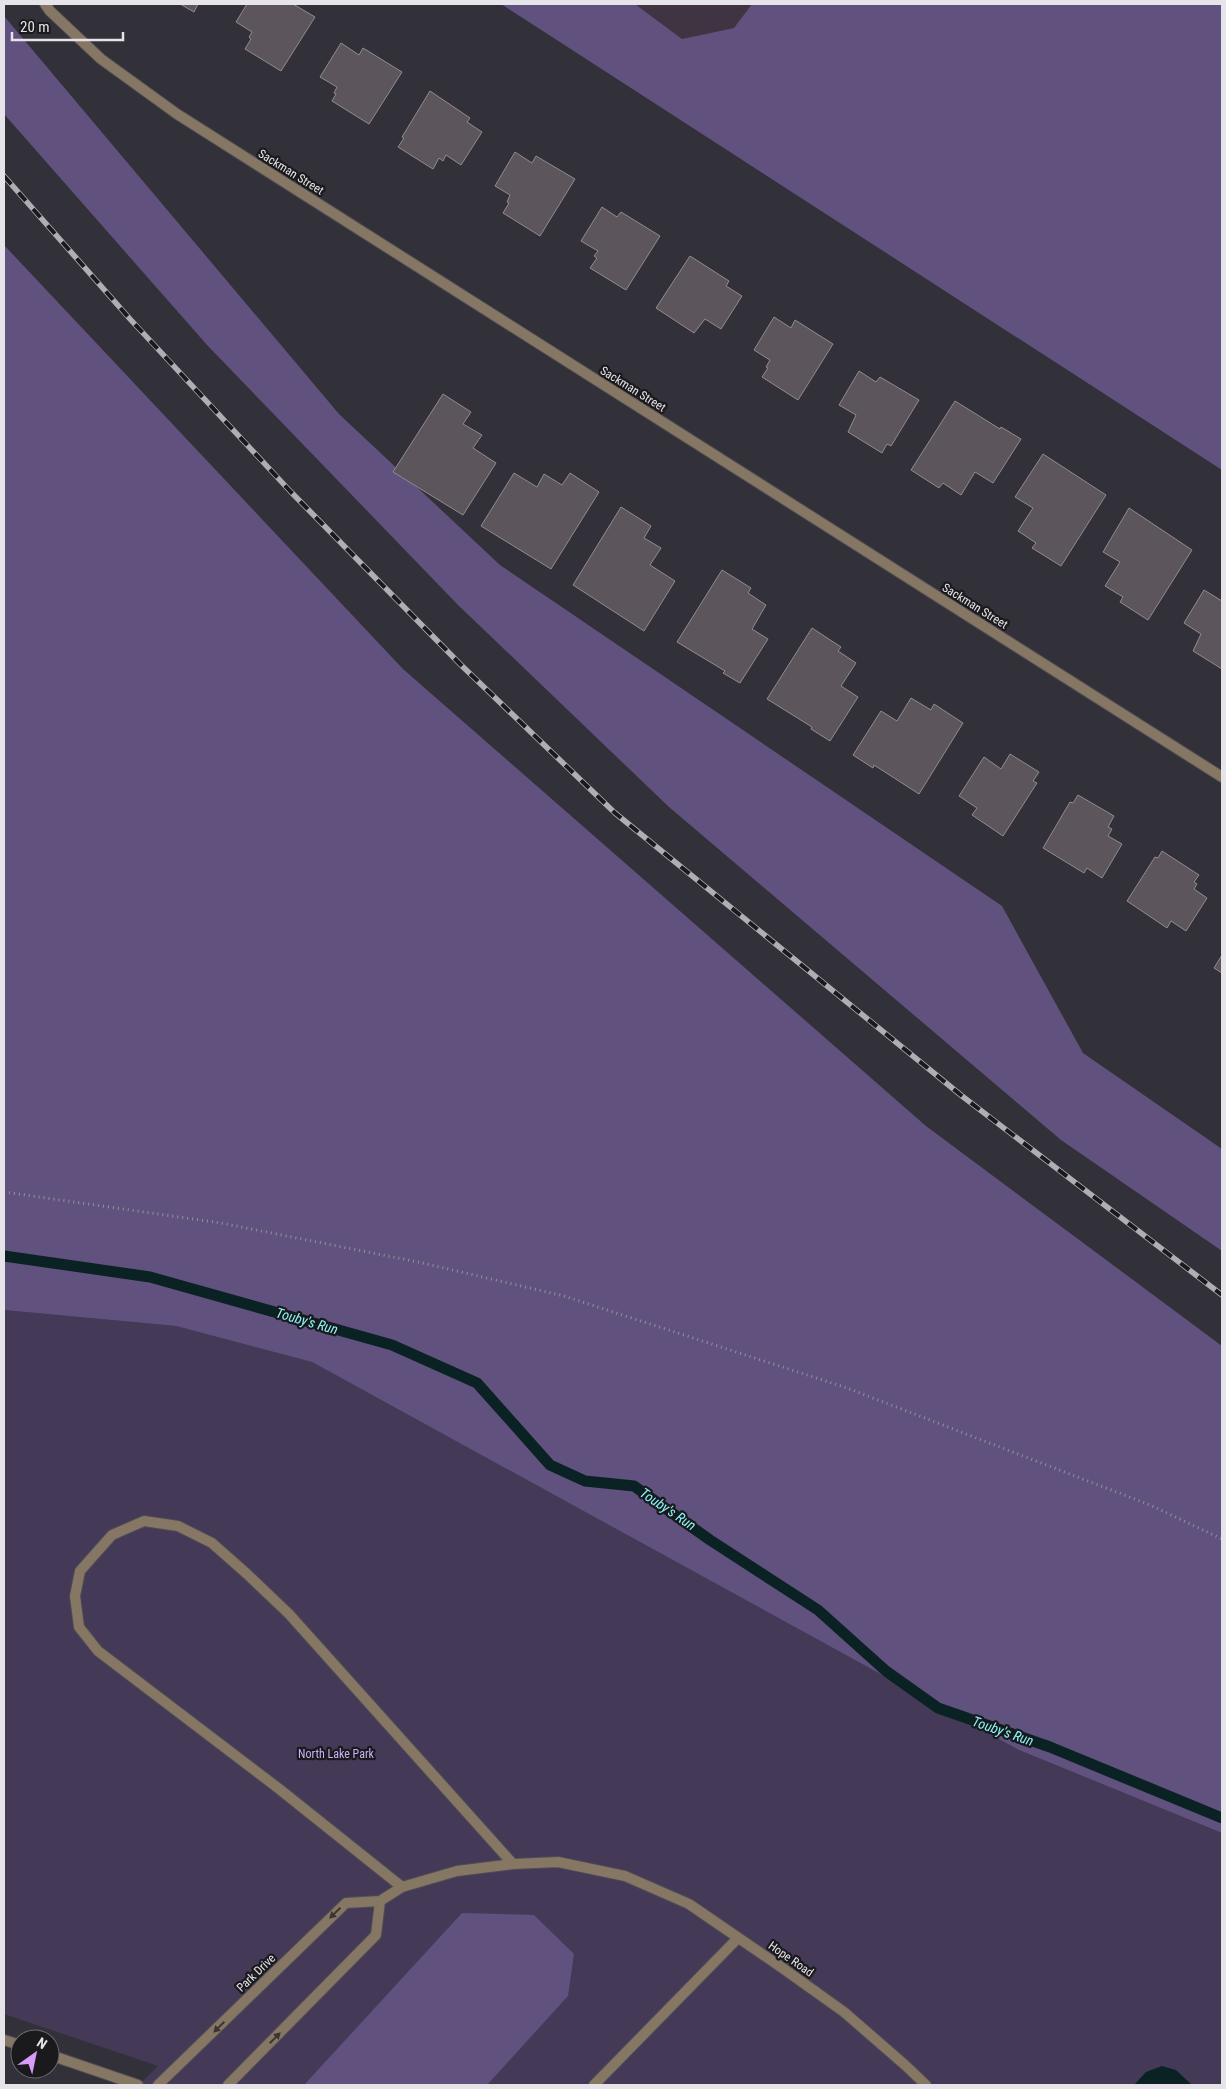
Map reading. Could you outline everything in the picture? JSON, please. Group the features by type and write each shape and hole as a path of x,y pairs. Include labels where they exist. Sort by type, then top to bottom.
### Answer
{"street":[{"name":"Sackman Street","path":"45,4 101,60 177,114 1222,777"},
{"path":"402,1887 278,1788 98,1651 79,1627 75,1596 80,1570 112,1535 144,1522 178,1526 212,1543 248,1574 289,1614 513,1864"},
{"name":"Park Drive","path":"158,2085 346,1903 380,1901 402,1887 457,1871 513,1864 558,1862 626,1876"},
{"name":"Hope Road","path":"626,1876 688,1904 738,1938 844,2012 926,2085"},
{"path":"228,2085 376,1935 380,1901"},
{"path":"594,2085 738,1938"},
{"path":"60,2059 138,2085"}],"path":[{"path":"4,1192 221,1223 418,1262 564,1296 847,1388 1150,1505 1222,1539"}],"shaded area":[{"path":"501,4 635,4 682,39 734,28 752,4 1222,4 1222,470"},
{"path":"635,4 752,4 735,28 682,39"},
{"path":"4,16 339,414 500,565 1002,906 1083,1053 1222,1149 1222,1251 1061,1140 669,807 458,605 207,345 4,114"},
{"path":"4,245 403,669 926,1126 1222,1346 1222,1833 1019,1750 312,1362 176,1326 4,1310"},
{"path":"462,1913 534,1915 574,1954 568,1996 487,2085 304,2085"},
{"path":"1162,2066 1176,2070 1192,2085 1134,2085 1146,2072"}],"green space":[{"name":"North Lake Park","path":"4,1310 176,1326 312,1362 1019,1750 1222,1833 1222,2085 139,2085 158,2066 60,2033 60,2029 48,2029 4,2014"}],"building":[{"path":"180,4 198,4 194,12"},
{"path":"247,4 293,4 315,17 281,71 245,49 251,39 249,37 252,32 236,22"},
{"path":"341,43 359,55 363,48 402,72 369,124 332,101 337,87 320,77"},
{"path":"430,91 470,118 467,122 482,132 461,165 446,155 443,161 439,158 433,169 398,147"},
{"path":"515,152 532,163 536,156 575,179 540,236 503,213 509,203 507,202 510,195 495,186"},
{"path":"602,207 617,217 621,212 660,236 626,290 590,268 597,258 594,256 598,251 581,241"},
{"path":"690,256 729,281 726,286 742,296 721,329 705,319 694,333 656,308"},
{"path":"774,317 791,328 795,320 833,344 798,400 762,377 768,368 766,367 770,360 754,350"},
{"path":"859,371 876,382 880,377 919,400 891,446 887,444 882,453 848,432 856,415 839,405"},
{"path":"443,394 471,412 463,424 482,435 473,448 496,463 463,515 393,472"},
{"path":"955,401 1000,429 1001,427 1021,439 993,483 975,472 961,495 943,483 939,488 911,470"},
{"path":"1043,454 1106,495 1061,566 1032,548 1036,543 1018,531 1033,508 1015,497"},
{"path":"514,473 537,487 544,474 562,485 570,473 599,492 551,569 481,526"},
{"path":"621,507 651,526 644,538 661,548 650,565 675,581 644,631 573,585"},
{"path":"1129,508 1192,550 1148,620 1120,602 1123,597 1105,586 1120,562 1103,552"},
{"path":"722,570 751,588 748,593 766,605 752,629 768,639 740,683 723,673 725,671 677,642"},
{"path":"1204,590 1222,601 1222,669 1193,651 1201,634 1184,623"},
{"path":"812,628 841,647 838,651 856,663 841,686 858,697 830,741 811,729 812,727 767,699"},
{"path":"911,698 931,710 934,704 963,723 919,794 874,765 873,768 853,755 881,711 897,721"},
{"path":"1010,754 1039,772 1033,781 1037,783 1003,836 972,815 977,808 959,796 984,757 1001,769"},
{"path":"1078,795 1114,816 1108,827 1112,829 1108,836 1122,844 1102,878 1087,868 1084,873 1043,848 1070,802 1073,803"},
{"path":"1162,851 1199,875 1194,882 1197,884 1194,889 1207,898 1186,931 1171,921 1167,928 1127,901 1155,857 1158,858"},
{"path":"1222,955 1222,973 1214,968"}],"waterway":[{"name":"Touby's Run","path":"4,1256 150,1277 392,1345 477,1383 550,1465 585,1481 634,1486 710,1540 818,1610 886,1671 938,1708 1050,1747 1222,1818"}],"railway":[{"path":"4,176 130,319 290,491 461,665 615,813 962,1096 1222,1295"}]}
